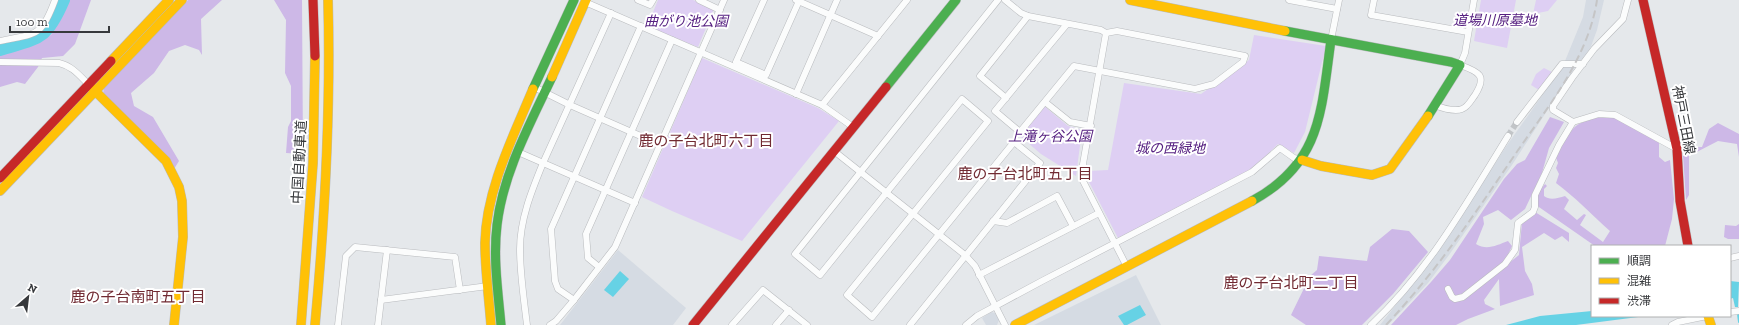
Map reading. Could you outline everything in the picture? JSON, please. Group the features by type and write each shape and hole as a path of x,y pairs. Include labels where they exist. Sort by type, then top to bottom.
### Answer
{"main road":[{"path":"0,191 169,0"},
{"path":"0,178 182,0"},
{"name":"中国自動車道","path":"301,325 312,200 315,136 316,75 313,0"},
{"name":"中国自動車道","path":"315,325 329,144 330,78 328,0"},
{"path":"491,325 485,242 491,198 497,176 534,87 574,0"},
{"path":"693,325 956,0"},
{"path":"1130,0 1331,40 1443,60 1460,65 1398,161 1390,169 1372,175 1321,166 1302,160"},
{"name":"神戸三田線","path":"1643,0 1677,149 1680,202 1688,245"},
{"path":"500,325 495,254 497,224 505,187 518,152 586,1"},
{"path":"1015,325 1266,193 1288,176 1302,160 1315,131 1331,40"},
{"path":"92,88 166,161 179,187 182,201 183,237 174,325"}],"street":[{"path":"0,41 29,35 41,30 47,22 55,0"},
{"path":"638,0 650,5 653,0"},
{"path":"699,0 720,10"},
{"path":"550,325 556,321 574,300 615,247 724,0"},
{"path":"764,0 736,62 766,75 798,1 878,36"},
{"path":"796,94 837,0"},
{"path":"822,105 905,0"},
{"path":"910,325 1040,163 1014,142 872,317 860,308 847,296 912,213 988,121 962,99 820,275 795,254 860,170 998,0"},
{"path":"1005,0 1021,13 1028,16 1101,30 1106,33 1117,31 1245,56 1243,62 1214,84 1195,89 1074,66 1020,132 995,111 1067,24"},
{"path":"1288,0 1337,9"},
{"path":"1331,40 1339,0"},
{"path":"1374,0 1372,15 1468,32"},
{"path":"1434,105 1458,110 1466,107 1470,103 1482,81 1480,76 1475,72 1460,65 1465,53 1474,0"},
{"path":"1628,0 1623,19 1594,49 1553,106 1552,110 1573,122 1599,114 1614,115 1677,149"},
{"path":"586,1 701,53 822,105 853,127"},
{"path":"526,325 520,248 524,217 533,186 542,163 611,13"},
{"path":"1006,98 980,76 1028,16"},
{"path":"574,300 558,289 555,281 551,229 641,26"},
{"path":"1106,33 1101,71 1083,164 1083,177 1126,267"},
{"path":"599,267 588,258 586,234 604,190 672,40"},
{"path":"0,62 44,62 66,65 72,68 92,88"},
{"path":"1517,122 1562,64 1583,64"},
{"path":"534,87 661,145"},
{"path":"1045,102 1070,122 1091,126"},
{"path":"1448,289 1452,297 1456,299 1463,297 1505,264 1515,250 1518,222 1533,212 1535,208 1535,195 1559,145 1573,122"},
{"path":"1371,325 1398,297 1438,247 1456,221 1508,136"},
{"path":"966,325 1036,284 1252,172 1280,148 1294,158 1302,160"},
{"path":"834,151 860,170 965,255 974,266 1005,325"},
{"path":"518,152 635,203"},
{"path":"993,221 1007,223 1058,196 1073,226"},
{"path":"979,275 1099,213"},
{"path":"338,325 346,256 355,247 455,257 460,290"},
{"path":"378,325 387,250"},
{"path":"381,300 488,286"},
{"path":"732,325 763,290 807,325"},
{"path":"776,325 789,310"},
{"path":"1672,325 1678,322 1703,317"}],"shaded area":[{"path":"68,0 91,0 75,44 63,56 42,58 38,67 25,84 17,82 0,87 0,52 51,35"},
{"path":"188,0 222,0 201,19 202,55 199,50 185,45 169,51 154,73 131,93 134,106 153,117 179,161 174,169 163,152 103,95 104,87"},
{"path":"274,0 302,0 303,154 286,153 288,127 291,121 291,86 285,73 286,20"},
{"path":"1586,0 1604,0 1597,30 1590,49 1583,59 1579,61 1565,61 1583,17"},
{"path":"1563,66 1576,66 1512,165 1449,255 1428,283 1388,325 1380,325 1443,245 1505,148"},
{"path":"1599,116 1613,117 1659,141 1659,157 1665,162 1670,160 1674,199 1672,219 1665,245 1594,245 1536,205 1537,194 1545,184 1547,186 1544,189 1544,196 1546,198 1551,199 1565,196 1569,200 1564,209 1577,220 1584,214 1586,215 1580,225 1603,242 1610,231 1577,200 1556,183 1559,174 1556,168 1558,163 1555,155 1573,128"},
{"path":"1550,117 1564,122 1549,148 1542,173 1525,209 1511,220 1498,210 1483,217 1484,224 1476,244 1488,247 1496,246 1508,241 1512,246 1507,257 1509,263 1519,255 1522,222 1535,212 1569,233 1569,242 1562,236 1555,240 1544,233 1522,247 1525,271 1532,284 1534,295 1500,306 1499,279 1484,300 1485,304 1495,309 1456,325 1391,325 1450,260 1504,179 1517,164 1525,160"},
{"path":"1718,123 1739,134 1739,157 1737,144 1718,141 1689,156 1689,195 1686,200 1683,155 1688,147 1702,147 1709,129"},
{"path":"1739,224 1739,239 1728,239 1724,237 1725,225 1736,226"},
{"path":"1392,229 1409,231 1428,252 1393,294 1362,325 1306,325 1291,315 1310,276 1317,270 1319,256 1367,261 1370,247"},
{"path":"618,250 686,308 673,325 560,325"},
{"path":"1136,275 1161,325 1034,325"},
{"path":"991,312 995,313 999,320 997,325 986,325 982,318"}],"green space":[{"name":"曲がり池公園","path":"658,0 693,0 714,9 698,47 647,27"},
{"name":"道場川原墓地","path":"1481,0 1516,0 1507,48 1474,41"},
{"path":"1536,0 1557,0 1548,11 1533,14"},
{"name":"城の西緑地","path":"1254,35 1326,46 1305,132 1294,153 1278,144 1251,171 1119,240 1089,182 1088,171 1108,170 1124,83 1201,94 1249,60"},
{"path":"702,58 818,108 839,121 742,241 642,197"},
{"path":"1544,68 1552,72 1539,90 1531,85 1536,74"},
{"name":"上滝ヶ谷公園","path":"1044,106 1068,126 1082,130 1076,176 1041,154 1020,136"}],"water":[{"path":"620,271 629,279 613,297 604,290"},
{"path":"1731,281 1739,282 1738,307 1735,307 1733,298 1731,299"},
{"path":"1140,305 1146,315 1127,325 1124,325 1118,316"},
{"path":"1591,311 1591,317 1638,317 1576,325 1506,325 1540,316"}],"waterway":[{"path":"0,50 41,36 52,23 64,0"},
{"path":"1738,314 1739,322"}],"tunnel":[{"path":"1508,136 1517,122"}],"railway":[{"path":"1386,325 1421,285 1452,245 1564,84 1585,43 1597,0"}],"traffic: fast":[{"path":"533,89 574,0"},
{"path":"886,87 956,0"},
{"path":"1285,31 1451,62 1460,65 1428,116"},
{"path":"1252,201 1275,186 1292,170 1305,152 1314,133 1320,112 1331,40"},
{"path":"501,325 496,275 496,237 500,206 518,149 552,77"}],"traffic: slow":[{"path":"111,61 169,0"},
{"path":"0,191 182,0"},
{"path":"315,325 322,244 328,122 328,0"},
{"path":"552,77 586,0"},
{"path":"1130,0 1285,31"},
{"path":"301,325 313,163 315,56"},
{"path":"89,85 166,161 179,187 182,201 183,237 174,325"},
{"path":"491,325 485,253 490,203 509,145 533,89"},
{"path":"1302,160 1321,166 1372,175 1390,169 1428,116"},
{"path":"1015,325 1252,201"},
{"path":"1708,317 1711,325"}],"traffic: jam":[{"path":"313,0 315,56"},
{"path":"1643,0 1677,149 1680,201 1688,245"},
{"path":"0,178 111,61"},
{"path":"693,325 886,87"}],"district":[{"name":"鹿の子台北町六丁目","path":"706,141"},
{"name":"鹿の子台北町五丁目","path":"1025,174"},
{"name":"鹿の子台北町二丁目","path":"1291,283"},
{"name":"鹿の子台南町五丁目","path":"138,297"}]}
